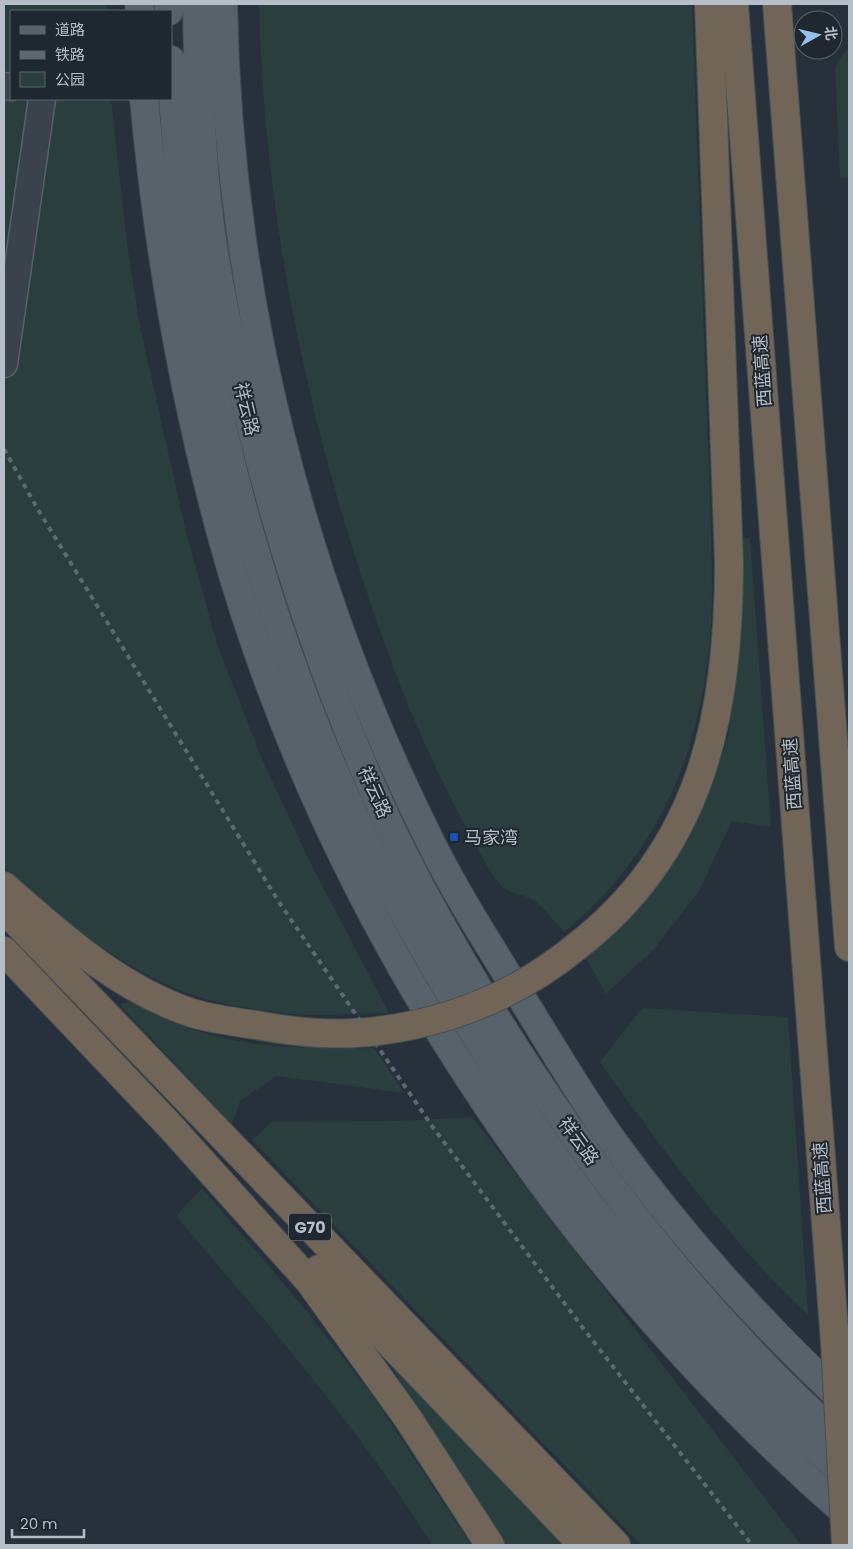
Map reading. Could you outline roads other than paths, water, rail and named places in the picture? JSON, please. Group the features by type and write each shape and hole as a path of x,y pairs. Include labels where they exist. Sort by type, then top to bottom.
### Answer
{"highway":[{"path":"4,886 59,934 100,966 144,992 192,1013 292,1031 369,1032 443,1018 512,991 549,968 576,947 634,891 650,871 679,825 691,799 710,747 721,691 728,634 729,563 709,4"},
{"name":"西蓝高速","path":"734,4 835,1343 846,1545"},
{"path":"776,4 849,947"},
{"name":"G70","path":"4,909 616,1545"},
{"name":"G70","path":"4,951 170,1126 310,1282 402,1410 490,1545"},
{"path":"170,1126 312,1262 583,1545"}],"main road":[{"name":"祥云路","path":"196,4 207,202 217,264 243,394 284,549 327,678 377,799 447,936 520,1055 566,1124 615,1190 705,1301 793,1394 849,1447"},
{"path":"223,4 227,102 239,220 266,382 316,562 337,626 381,737 433,847 461,899 579,1092 612,1140 681,1229 725,1280 806,1366 849,1406"},
{"name":"祥云路","path":"172,75 177,149 192,273 214,390 230,457 263,575 296,672 317,728 362,833 409,923 478,1041 516,1100 587,1200 662,1292 736,1373 849,1478"},
{"path":"144,100 159,238 171,315 197,439 224,543 246,613 291,735 354,875 411,983 446,1040 492,1112 579,1230 653,1323 701,1375 754,1430 849,1516"}],"street":[{"path":"4,364 42,100"}],"railway":[{"path":"4,449 37,508 279,902 432,1126 583,1328 752,1545"}],"place":[{"name":"马家湾","path":"454,837"}]}
